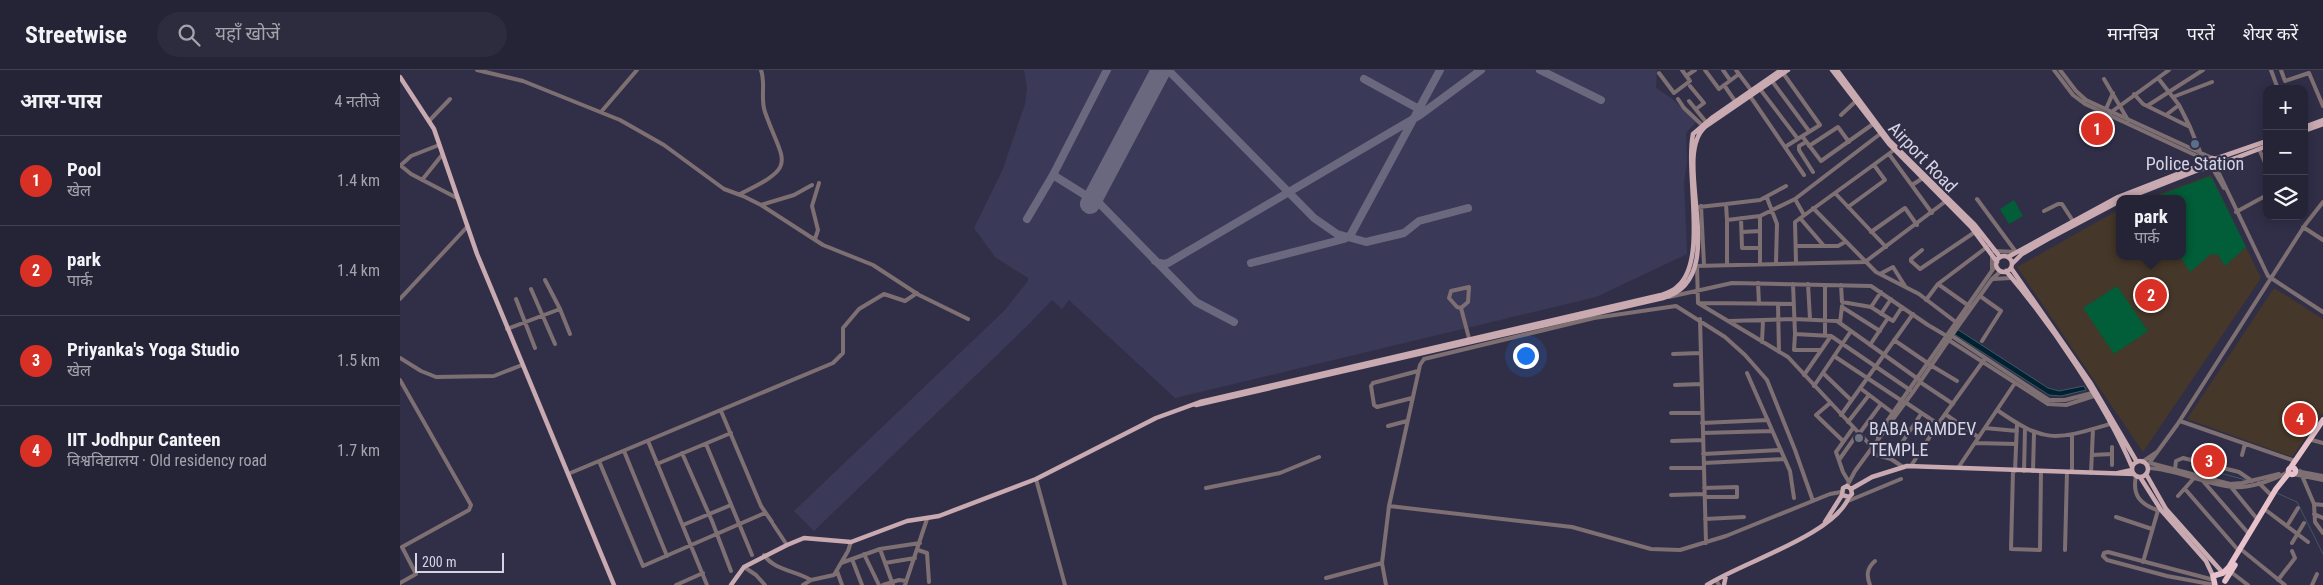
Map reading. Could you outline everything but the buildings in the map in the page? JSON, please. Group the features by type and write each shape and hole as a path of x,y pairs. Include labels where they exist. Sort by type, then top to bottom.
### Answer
{"highway":[{"path":"2225,583 2248,534 2272,496 2292,471 2295,461 2323,420"},
{"path":"2214,581 2228,569 2241,551 2312,440 2323,426"},
{"path":"2223,572 2225,583"}],"main road":[{"path":"1470,341 1661,295 1678,286 1684,280 1691,262 1694,230 1691,143 1693,134 1751,90 1780,71 1788,70"},
{"name":"Airport Road","path":"1832,70 1894,150 1976,232 1986,247 1993,253"},
{"name":"Airport Road","path":"1837,70 1889,140 1964,213 1993,253 2003,271 2011,278 2034,308 2093,394 2135,473 2158,508 2206,561 2214,581"},
{"path":"731,585 744,567 764,555 804,538 851,542 907,521 927,519 1036,479 1156,418 1194,406 1200,402 1669,297 1682,287 1696,266 1699,207 1694,162 1697,136 1705,127 1772,81 1780,71"},
{"path":"400,77 429,121 439,144 466,227 614,585"},
{"path":"2308,126 2323,120"},
{"path":"2308,130 2323,124"},
{"path":"2135,195 2263,143"},
{"path":"2124,195 2212,163 2263,148"},
{"path":"1998,262 2116,198"},
{"path":"2003,271 2011,266 2022,254 2116,203"},
{"path":"2008,257 2011,266 2090,382 2140,462 2148,468 2166,509 2223,572"},
{"path":"2135,473 2140,462"},
{"path":"1823,526 1843,488 1903,466 2114,474 2135,473 2148,468"},
{"path":"1711,583 1823,526 1841,512 1852,494 1849,486"},
{"path":"1841,494 1848,499"},
{"path":"1724,585 1727,574"}],"street":[{"path":"477,70 523,81 601,112 664,144 724,190 740,194 761,205 815,239 883,271 917,294 968,319"},
{"path":"601,112 637,70"},
{"path":"740,194 776,174 782,162 781,149 764,109 764,81 761,70"},
{"path":"1660,73 1674,93 1690,80 1682,70"},
{"path":"1686,76 1695,70"},
{"path":"1705,70 1719,88 1739,74"},
{"path":"1723,70 1730,80"},
{"path":"1736,70 1751,90"},
{"path":"2054,70 2080,101 2128,120 2212,163 2271,279 2323,312"},
{"path":"2061,70 2082,97 2200,156"},
{"path":"2109,112 2169,70"},
{"path":"2147,106 2203,70"},
{"path":"2272,70 2278,85"},
{"path":"2281,70 2285,81"},
{"path":"1780,71 1820,125 1785,147"},
{"path":"2279,85 2285,81 2310,73 2323,106"},
{"path":"2158,78 2179,105 2190,127 2200,156"},
{"path":"2104,79 2128,120"},
{"path":"1772,81 1809,131"},
{"path":"2174,97 2212,82"},
{"path":"1724,84 1735,101"},
{"path":"1690,86 1704,103 1696,109"},
{"path":"1760,89 1821,161 1873,124"},
{"path":"2109,112 2113,93"},
{"path":"2134,94 2147,106 2190,127"},
{"path":"1750,96 1804,175"},
{"path":"429,121 450,99"},
{"path":"1678,99 1684,108 1704,124"},
{"path":"1690,101 1704,124"},
{"path":"1841,115 1856,101"},
{"path":"2166,115 2179,105"},
{"path":"1813,172 1798,150 1799,146 1807,144 1838,127 1849,142"},
{"path":"1727,220 1760,216 1795,199 1880,134"},
{"path":"439,144 408,158 400,165 422,180 457,198"},
{"path":"2259,149 2263,158"},
{"path":"1796,262 1795,222 1894,150"},
{"path":"422,180 442,154"},
{"path":"1889,154 1932,213"},
{"path":"1848,207 1885,180 1874,165"},
{"path":"1912,185 1923,178"},
{"path":"815,239 818,230 812,206 819,183"},
{"path":"761,205 798,193 812,184"},
{"path":"1704,265 1699,207 1755,202 1767,198 1786,186"},
{"path":"1835,193 1886,247"},
{"path":"2236,212 2263,197"},
{"path":"1767,198 1777,224 1776,263"},
{"path":"1795,199 1802,217 1824,246"},
{"path":"1977,199 2017,252"},
{"path":"1698,304 1699,290 1696,266 1796,262 1865,262 1946,201"},
{"path":"2148,468 2304,227 2323,202"},
{"path":"1726,204 1727,265"},
{"path":"2044,211 2062,204 2073,221"},
{"path":"1813,208 1865,262 1880,274 1926,300 1957,324"},
{"path":"1871,232 1905,208 1916,225"},
{"path":"1760,216 1760,264"},
{"path":"1741,218 1742,248 1760,248"},
{"path":"400,299 466,227"},
{"path":"2304,227 2323,240"},
{"path":"1742,232 1760,231"},
{"path":"1922,250 1910,261 1920,269 1976,232"},
{"path":"1796,246 1838,246 1845,242"},
{"path":"1926,300 1938,284 1986,247"},
{"path":"1992,274 1993,253 2017,252"},
{"path":"1957,324 1974,302 1998,262"},
{"path":"1880,274 1893,267 1906,288"},
{"path":"1849,486 1872,447 1969,306 1980,296 1992,279 2003,271"},
{"path":"1992,279 2011,278"},
{"path":"545,280 570,334"},
{"path":"1669,297 1732,283 1871,286 2049,400 2066,400 2093,394"},
{"path":"1758,283 1759,304"},
{"path":"1791,360 1795,334 1793,284"},
{"path":"1808,284 1810,319"},
{"path":"1825,284 1826,335"},
{"path":"1938,284 1969,306"},
{"path":"1840,323 1842,307 1841,285"},
{"path":"1469,287 1470,298 1462,308 1453,304 1448,294 1451,291 1469,287"},
{"path":"531,289 555,344"},
{"path":"1871,307 1881,292"},
{"path":"568,474 838,361 843,353 843,328 853,314 866,303 886,293 905,302 917,294"},
{"path":"1980,296 2001,311 1982,341"},
{"path":"516,299 536,348"},
{"path":"1881,314 1891,299"},
{"path":"1842,302 1871,307 1903,328"},
{"path":"1698,304 1794,304"},
{"path":"1698,304 1791,360 1872,447"},
{"path":"1778,304 1779,352"},
{"path":"1386,585 1382,563 1389,506 1421,361 1426,357 1594,318 1676,306 1700,319 1745,355 1766,380 1795,450 1813,501"},
{"path":"1842,307 1880,331"},
{"path":"1870,345 1902,307"},
{"path":"1462,308 1470,341"},
{"path":"507,329 560,309"},
{"path":"1841,415 1913,314"},
{"path":"1700,319 1706,543"},
{"path":"1727,321 1825,319 1840,323 1953,404"},
{"path":"1748,321 1748,333"},
{"path":"1762,342 1763,321"},
{"path":"1814,386 1851,332"},
{"path":"1795,334 1831,336 1910,390"},
{"path":"1804,375 1831,336"},
{"path":"1894,340 1957,381"},
{"path":"1794,350 1821,350"},
{"path":"1673,354 1700,353"},
{"path":"1834,356 1938,424"},
{"path":"400,358 421,371 436,377 494,376 522,365"},
{"path":"1984,360 2040,400 2053,405 2066,405 2093,394"},
{"path":"1911,466 1938,424 1984,360"},
{"path":"1412,398 1377,408 1374,405 1371,386 1373,383 1418,372"},
{"path":"1823,372 1851,400"},
{"path":"1747,373 1790,471 1794,498"},
{"path":"400,380 471,505 469,510 402,547 416,574 400,583"},
{"path":"1877,440 1893,413 1919,381"},
{"path":"1958,468 2015,383"},
{"path":"1675,385 1701,384"},
{"path":"1860,388 1893,413"},
{"path":"1848,422 1869,395"},
{"path":"1830,403 1816,415 1842,440"},
{"path":"1839,460 1881,404"},
{"path":"1997,410 2034,433 2054,438 2110,424"},
{"path":"721,411 765,513 787,545"},
{"path":"1671,413 1702,413"},
{"path":"1891,459 1921,414"},
{"path":"1945,414 1978,437"},
{"path":"1702,423 1768,420"},
{"path":"1388,426 1407,421"},
{"path":"2180,421 2295,461"},
{"path":"2017,424 2011,549 2040,550 2040,471"},
{"path":"1849,486 1836,452 1842,440 1853,428"},
{"path":"1985,428 2016,431"},
{"path":"2024,471 2026,429"},
{"path":"2091,473 2093,429"},
{"path":"1702,433 1772,431"},
{"path":"658,464 731,433"},
{"path":"2033,471 2034,433"},
{"path":"2065,550 2072,435"},
{"path":"1672,441 1703,440"},
{"path":"2312,440 2323,443"},
{"path":"648,441 707,585"},
{"path":"1975,443 2016,444"},
{"path":"706,444 752,554"},
{"path":"2242,455 2245,444"},
{"path":"2112,446 2112,465"},
{"path":"1703,454 1781,450"},
{"path":"2140,462 2161,450"},
{"path":"624,451 667,556"},
{"path":"682,453 731,571"},
{"path":"2092,454 2112,454"},
{"path":"1877,455 1891,459 1903,466"},
{"path":"1206,488 1280,473 1319,457"},
{"path":"2175,468 2176,461 2183,458 2239,472 2272,496"},
{"path":"1671,468 1784,459"},
{"path":"600,461 643,566 765,513"},
{"path":"2148,468 2175,468 2230,484 2253,482 2292,471 2302,476 2323,480"},
{"path":"2148,468 2166,470 2231,487 2292,471 2323,476"},
{"path":"2292,471 2302,476 2314,505 2317,526 2323,533"},
{"path":"2135,473 2134,489 2138,498 2146,506 2158,508 2141,568"},
{"path":"2178,496 2195,477"},
{"path":"1848,499 1901,478"},
{"path":"1036,479 1065,585"},
{"path":"2202,480 2248,534"},
{"path":"1671,495 1737,497 1737,487 1704,488"},
{"path":"2231,487 2258,520"},
{"path":"2184,489 2241,551 2286,585"},
{"path":"1389,506 1572,527 1651,549 1680,550 1706,543 1813,501 1841,494"},
{"path":"683,525 731,505"},
{"path":"2314,505 2323,505"},
{"path":"2287,526 2298,508"},
{"path":"2267,511 2308,542"},
{"path":"2314,512 2323,518"},
{"path":"1705,519 1744,517"},
{"path":"2116,517 2152,529"},
{"path":"883,585 906,583 927,519"},
{"path":"2292,543 2304,523"},
{"path":"804,585 811,580 831,577 841,563 851,542"},
{"path":"841,563 880,549 920,543"},
{"path":"880,549 892,583"},
{"path":"918,550 927,553 929,582"},
{"path":"2278,580 2295,558 2292,551"},
{"path":"2108,552 2214,581 2195,583 2105,559 2103,556 2108,552"},
{"path":"864,554 879,585"},
{"path":"764,555 774,565 787,572 801,574 811,580"},
{"path":"885,563 915,558"},
{"path":"852,559 862,585"},
{"path":"1870,585 1867,576 1870,565 1874,560"},
{"path":"1326,578 1382,563"},
{"path":"744,567 756,575 765,585"},
{"path":"837,570 842,585"},
{"path":"2231,572 2248,585"},
{"path":"676,585 703,573"},
{"path":"2312,585 2317,574"},
{"path":"1711,583 1719,585"}],"shaded area":[{"path":"1024,70 1657,70 1656,88 1671,98 1697,121 1686,133 1687,162 1684,182 1687,254 1596,297 1175,398 1069,300 1062,309 1052,300 814,531 794,511 1004,311 1028,281 1028,278 995,257 974,228 1003,169 1025,104 1027,88"},
{"path":"2211,175 2261,278 2143,452 2017,267 2116,211 2116,260 2186,260 2186,195 2157,195"},
{"path":"2274,288 2323,319 2323,413 2292,457 2187,419"}],"green space":[{"path":"2208,177 2212,178 2246,247 2225,266 2218,255 2211,254 2190,272 2182,260 2186,260 2186,195 2160,195"},
{"path":"2014,200 2023,216 2009,224 2000,209"},
{"path":"2161,283 2166,291 2142,306 2137,298"},
{"path":"2117,286 2148,331 2114,354 2083,308"}],"water":[{"path":"1957,329 2048,388 2059,391 2084,386 2086,390 2061,396 2049,395 1954,334"}],"waterway":[{"path":"2201,468 2246,480"},
{"path":"2277,493 2297,502 2323,554"}],"taxiway":[{"path":"1027,219 1053,175 1107,70"},
{"path":"1168,70 1314,218 1337,234 1366,242 1404,233 1419,221 1468,208"},
{"path":"1251,263 1350,236 1440,70"},
{"path":"1155,261 1163,264 1168,263 1420,115 1481,70"},
{"path":"1540,70 1601,100"},
{"path":"1364,79 1419,109"},
{"path":"1053,175 1101,205 1196,302 1234,322"}],"runway":[{"path":"1090,204 1161,70"}],"place":[{"name":"Pool","path":"2097,129"},
{"name":"Police Station","path":"2195,144"},
{"name":"park","path":"2151,295"},
{"name":"IIT Jodhpur Canteen","path":"2300,419"},
{"name":"BABA RAMDEV TEMPLE","path":"1859,438"},
{"name":"Priyanka's Yoga Studio","path":"2209,461"}]}
